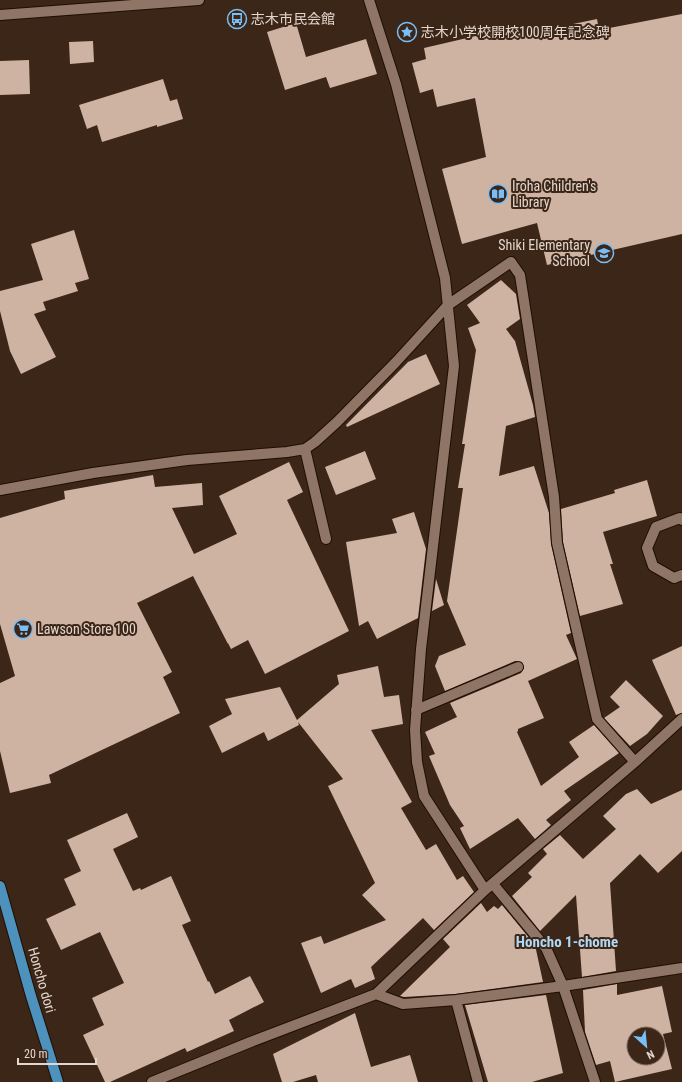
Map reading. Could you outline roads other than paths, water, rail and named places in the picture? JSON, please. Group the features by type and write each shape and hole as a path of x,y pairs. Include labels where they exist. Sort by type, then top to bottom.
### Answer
{"main road":[{"name":"Honcho dori","path":"0,886 31,996 58,1082"}],"street":[{"path":"0,15 199,0"},
{"path":"369,0 396,84 445,278 454,366 420,649 415,730 417,762 424,796 489,887 546,948 563,986 595,1082"},
{"path":"0,490 93,473 171,462 305,449 337,422 396,362 448,305 511,262 520,275 554,497 557,543 597,719 635,762"},
{"path":"305,449 326,539"},
{"path":"682,520 680,518 656,527 647,548 653,566 674,578 682,575"},
{"path":"416,710 518,667"},
{"path":"152,1082 376,994 489,887 682,720"},
{"path":"376,994 402,1004 456,1000 682,968"},
{"path":"456,1000 478,1082"}],"place":[{"name":"志木市民会館","path":"237,19"},
{"name":"志木小学校開校100周年記念碑","path":"407,32"},
{"name":"Iroha Children's Library","path":"498,194"},
{"name":"Shiki Elementary School","path":"604,253"},
{"name":"Lawson Store 100","path":"23,629"}],"district":[{"name":"Honcho 1-chome","path":"567,942"}]}
